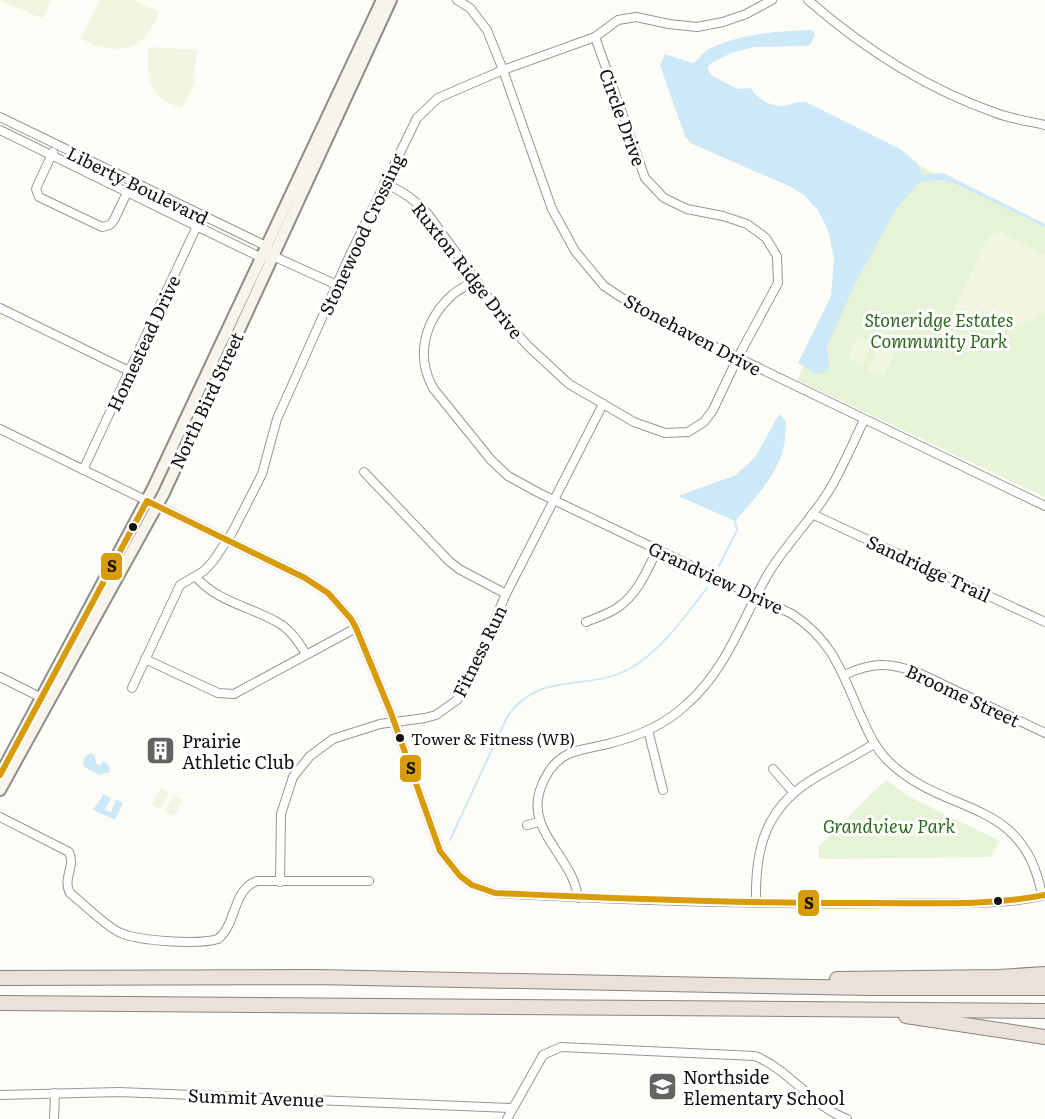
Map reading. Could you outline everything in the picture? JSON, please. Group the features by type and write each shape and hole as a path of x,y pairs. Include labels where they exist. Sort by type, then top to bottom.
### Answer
{"highway":[{"path":"687,984 761,980 999,977 1045,974"},
{"path":"0,978 314,977 868,988 1045,988"},
{"path":"0,1003 1045,1011"},
{"path":"775,1009 908,1017 1045,1037"}],"street":[{"name":"North Bird Street","path":"151,503 260,257 382,0"},
{"name":"North Bird Street","path":"0,775 151,503 273,256 391,0"},
{"name":"Stonehaven Drive","path":"457,0 470,8 486,30 503,70 552,209 575,251 604,286 645,313 737,359 1045,506"},
{"name":"Stonewood Crossing","path":"132,688 180,585 196,577 214,560 262,474 277,419 384,183 417,118 438,98 503,70 595,37 618,20 636,17 697,27 746,14 772,0"},
{"path":"808,0 837,25 918,78 955,97 998,114 1045,125"},
{"name":"Circle Drive","path":"595,37 645,178 664,198 687,209 723,216 747,224 766,238 777,256 778,283 737,359"},
{"name":"Liberty Boulevard","path":"0,117 266,246"},
{"name":"Liberty Boulevard","path":"0,130 260,257"},
{"path":"57,145 36,189 39,197 97,225 106,227 114,220 132,182"},
{"name":"Ruxton Ridge Drive","path":"384,183 404,192 428,214 502,318 528,346 568,384 634,422 665,433 688,432 704,422 713,410 737,359"},
{"name":"Homestead Drive","path":"83,470 197,226 197,214"},
{"path":"266,246 273,256"},
{"path":"260,257 273,256 337,285"},
{"name":"Grandview Drive","path":"476,280 453,294 436,312 426,332 423,353 427,376 433,388 490,460 508,476 553,500 792,614 806,623 828,647 844,675 874,744 889,762 923,786 1008,828 1030,855 1044,895"},
{"path":"0,308 129,371"},
{"name":"Fitness Run","path":"280,882 281,814 293,777 310,756 333,739 380,724 436,715 457,700 506,594 603,404"},
{"path":"578,898 577,887 571,873 539,822 539,794 548,774 562,758 648,730 686,706 715,675 780,555 829,490 864,420"},
{"path":"0,429 305,578 323,589 338,603 356,628 394,721 440,851 460,876 483,890 495,893 578,898 868,903 994,902 1044,895"},
{"path":"364,472 449,561 459,569 506,594"},
{"name":"Sandridge Trail","path":"812,514 1045,622"},
{"path":"586,622 616,609 627,600 644,577 657,550"},
{"path":"196,577 212,592 280,624 296,638 306,654"},
{"path":"145,659 218,693 234,694 356,628"},
{"name":"Broome Street","path":"844,675 865,666 879,664 900,666 1045,733"},
{"path":"0,677 44,699"},
{"name":"North Bird Street","path":"0,790 44,699"},
{"path":"648,730 663,790"},
{"path":"756,902 756,870 761,844 779,810 808,782 874,744"},
{"path":"772,769 794,794"},
{"path":"0,818 69,852 72,864 67,888 70,893 119,932 131,936 168,941 215,940 224,932 240,898 250,884 257,881 369,881"},
{"path":"527,825 539,822"},
{"path":"507,1119 543,1055 555,1048 571,1048 755,1056 772,1064 838,1116 848,1119"},
{"name":"Summit Avenue","path":"0,1095 119,1092 512,1108"},
{"path":"54,1119 55,1093"}],"green space":[{"path":"0,0 51,0 43,19"},
{"path":"100,0 134,0 159,12 146,36 137,43 118,49 107,48 81,39"},
{"path":"148,47 197,50 194,84 182,108 162,99 152,86 149,78"},
{"name":"Stoneridge Estates Community Park","path":"793,104 1045,227 1045,497 797,380 874,220"},
{"path":"1001,232 1045,255 1045,313 1010,327 987,326 952,313 989,235"},
{"path":"857,336 872,342 862,365 848,358"},
{"path":"880,345 895,353 883,377 868,370"},
{"name":"Grandview Park","path":"886,780 910,797 1000,841 990,857 819,859 819,846"},
{"path":"161,788 169,793 160,809 152,804"},
{"path":"174,795 183,800 174,816 165,811"}],"water":[{"path":"814,31 815,35 810,45 754,47 731,53 710,64 708,69 711,75 737,89 751,88 760,98 773,105 783,106 806,102 902,150 918,164 921,175 943,173 1045,224 1045,227 952,182 937,180 920,182 896,209 855,284 827,347 828,371 817,374 798,363 831,296 834,258 828,230 818,210 804,195 789,186 690,143 685,136 660,65 665,54 692,63 709,49 736,39 773,32"},
{"path":"779,414 786,421 785,439 777,466 764,486 735,521 678,496 736,475 756,456"},
{"path":"91,753 95,755 96,764 100,765 104,761 109,766 110,772 100,775 84,767 84,758"},
{"path":"104,794 111,798 105,810 111,812 116,799 123,803 115,820 93,810"}],"waterway":[{"path":"719,566 737,530 735,521"},
{"path":"450,840 507,717 520,702 549,687 598,679 631,668 663,642 707,588"}],"transit line":[{"name":"S","path":"0,775 147,501 305,578 328,593 351,619 391,713 440,851 460,876 472,885 495,893 778,903 959,903 1024,899 1045,895"}],"place":[{"name":"Tower & Fitness (WB)","path":"400,738"},
{"name":"Prairie Athletic Club","path":"161,750"},
{"name":"Northside Elementary School","path":"662,1086"}]}
